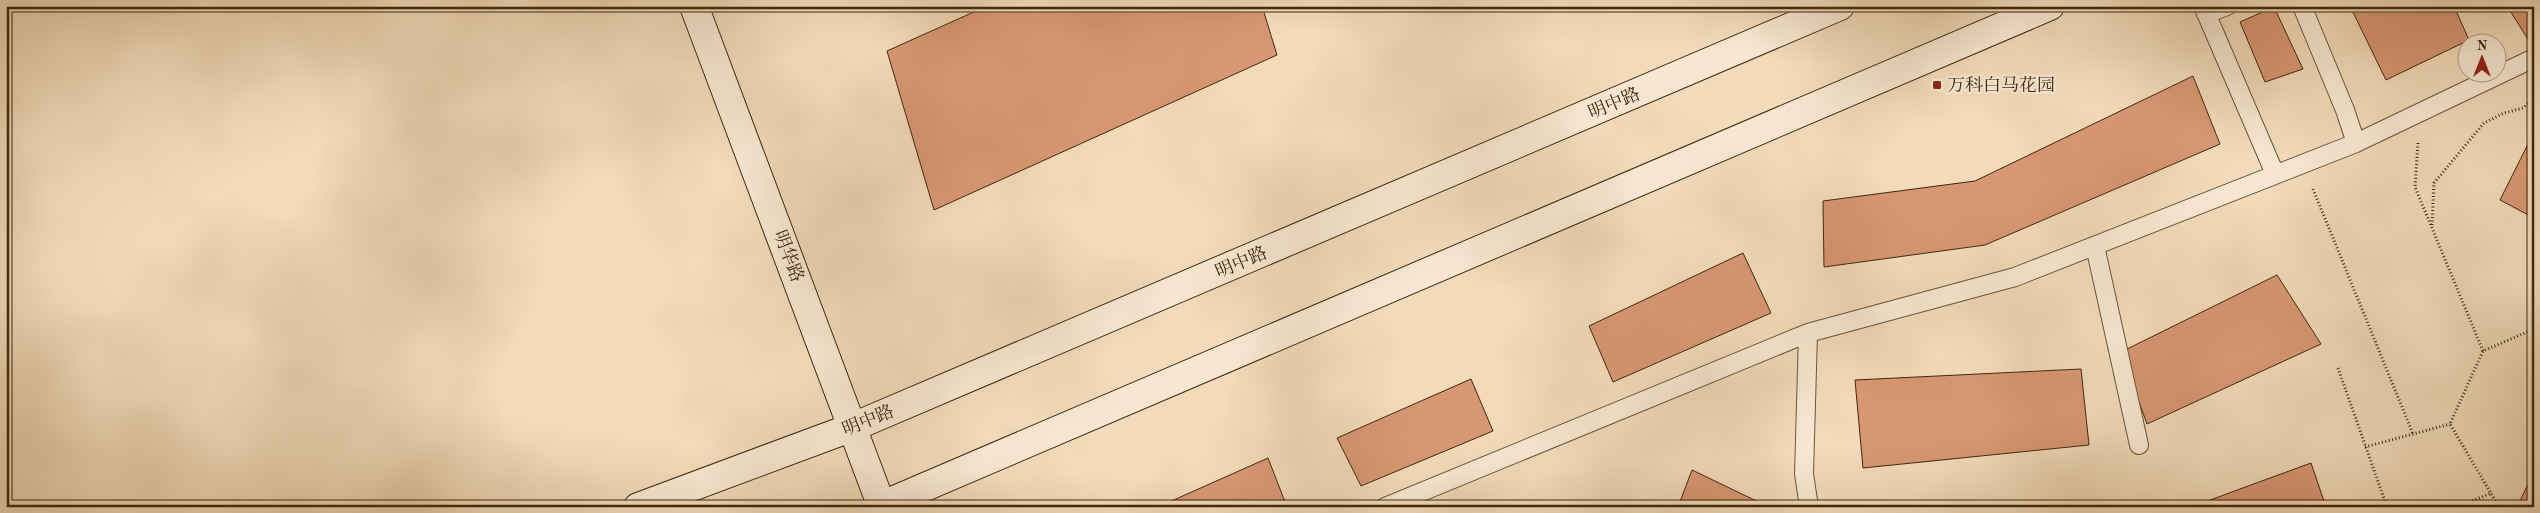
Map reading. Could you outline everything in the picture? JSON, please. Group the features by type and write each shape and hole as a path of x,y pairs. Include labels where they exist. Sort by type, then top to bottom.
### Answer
{"main road":[{"name":"明华路","path":"694,6 881,506"},
{"name":"明中路","path":"638,507 853,427 1840,6"},
{"path":"881,506 2050,6"}],"lane":[{"path":"2227,6 2205,10 2275,174"},
{"path":"2302,6 2345,110 2356,143"},
{"path":"1385,507 1808,333 2015,277 2095,246 2356,143 2534,58"},
{"path":"2095,246 2139,445"},
{"path":"1808,333 1804,474 1809,507"}],"path":[{"path":"2432,228 2434,183 2484,123 2504,113 2523,108 2534,98"},
{"path":"2420,112 2415,187 2483,351"},
{"path":"2302,164 2413,434"},
{"path":"2450,424 2483,351 2534,329"},
{"path":"2338,368 2387,507"},
{"path":"2365,447 2450,424"},
{"path":"2450,424 2499,507"},
{"path":"2456,507 2492,493"}],"building":[{"path":"987,6 1262,6 1277,55 934,210 887,51"},
{"path":"2350,6 2454,6 2465,32 2458,32 2458,45 2386,80"},
{"path":"2507,6 2534,6 2533,47"},
{"path":"2274,7 2303,69 2265,82 2240,22"},
{"path":"2193,76 2220,144 1985,245 1824,267 1823,201 1975,181"},
{"path":"2527,146 2534,149 2534,218 2500,200"},
{"path":"1743,253 1771,313 1613,382 1589,326"},
{"path":"2277,275 2321,344 2147,424 2121,352"},
{"path":"2081,369 2089,445 1863,468 1855,380"},
{"path":"1471,379 1493,431 1361,486 1337,438"},
{"path":"1268,458 1287,507 1158,507"},
{"path":"2311,463 2326,507 2191,507"},
{"path":"1692,470 1769,507 1678,507"},
{"path":"2534,472 2534,507 2517,507"}],"place":[{"name":"万科白马花园","path":"1937,85"}]}
